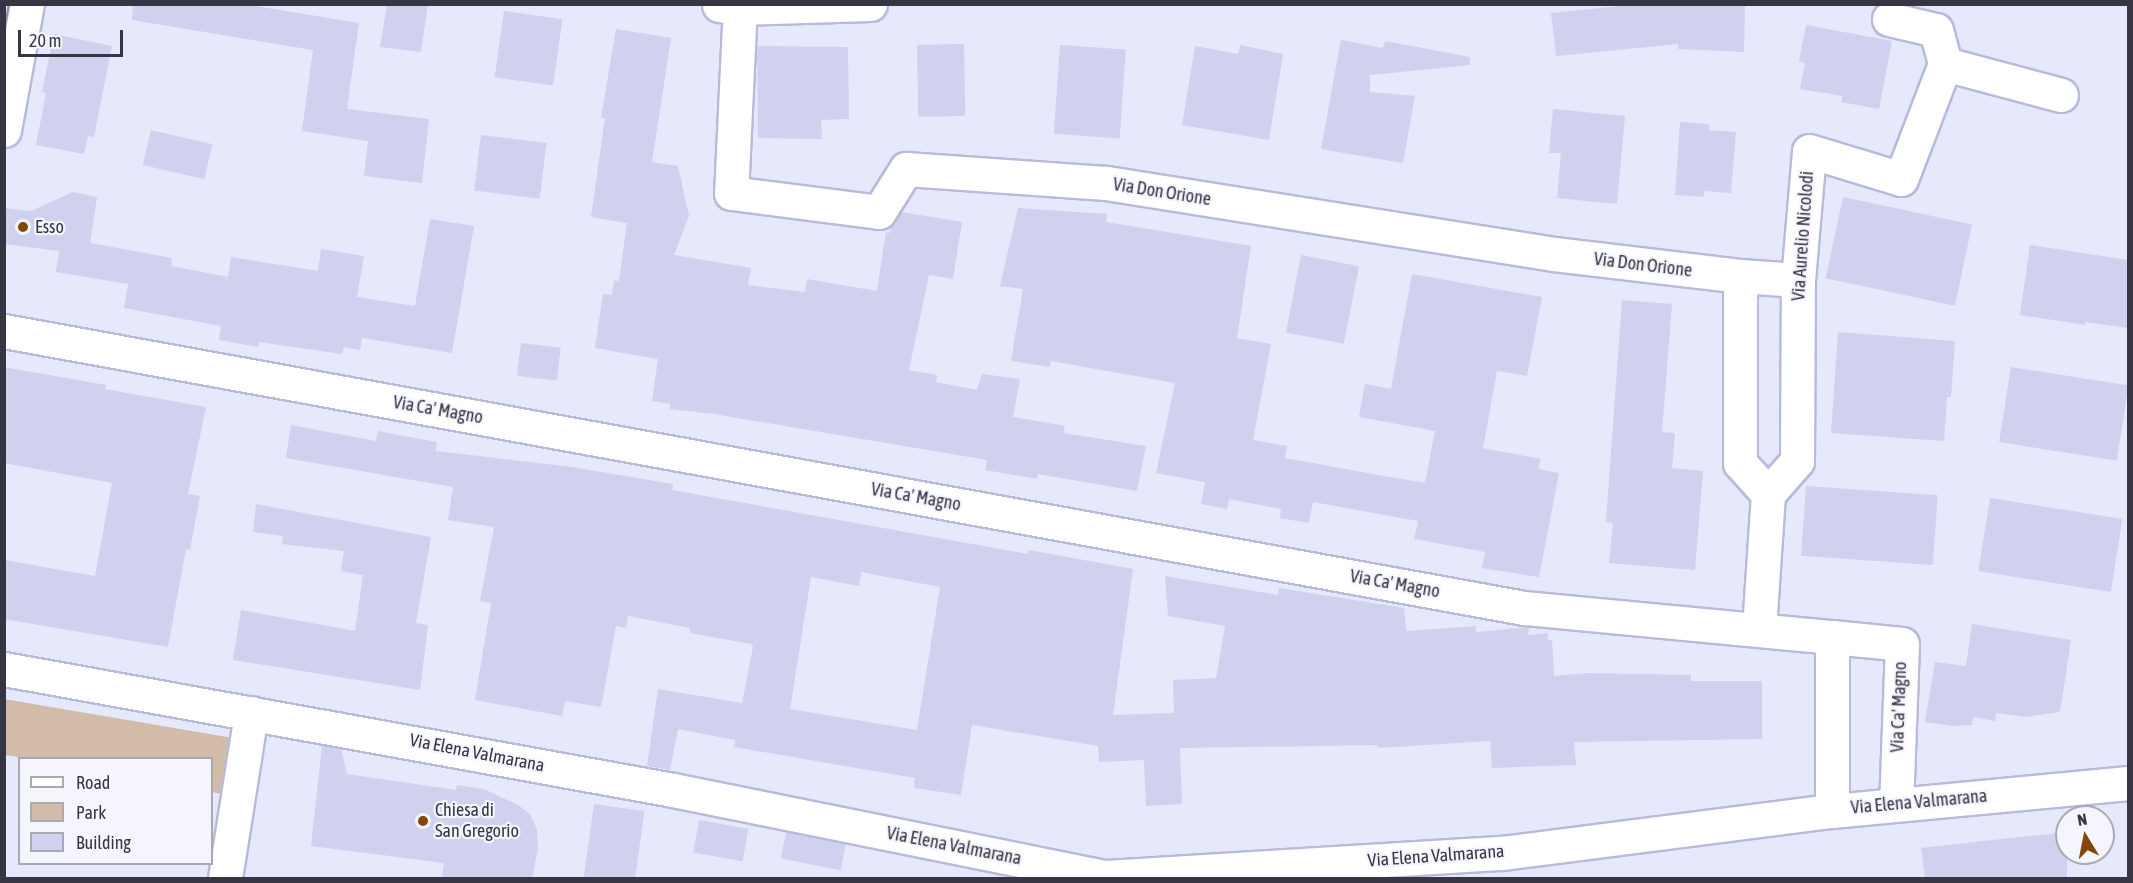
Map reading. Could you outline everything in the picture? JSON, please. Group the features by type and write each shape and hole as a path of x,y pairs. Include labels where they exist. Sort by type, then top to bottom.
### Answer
{"street":[{"path":"4,130 27,4"},
{"path":"733,6 870,4"},
{"name":"Via Don Orione","path":"733,6 731,193 879,212 906,169 1106,183 1554,254 1740,276 1798,280"},
{"path":"1889,19 1936,30 1945,64 2061,94"},
{"name":"Via Aurelio Nicolodi","path":"1768,494 1797,461 1798,280 1809,152 1901,179 1945,64"},
{"path":"1740,276 1740,463 1768,494 1759,629"},
{"name":"Via Ca' Magno","path":"4,331 1524,608 1902,644 1896,804"},
{"path":"1832,637 1832,811"},
{"name":"Via Elena Valmarana","path":"4,669 661,788 1106,878 1502,866 1832,811 2128,783"},
{"path":"225,879 251,713"}],"green space":[{"path":"4,699 233,738 222,794 213,792 213,757 18,757 5,755"}],"building":[{"path":"133,4 244,4 359,23 347,109 429,119 422,183 364,176 368,141 302,131 313,50 132,20"},
{"path":"387,4 428,4 421,52 380,47"},
{"path":"1640,4 1745,4 1744,52 1678,49 1678,44 1556,56 1551,13"},
{"path":"504,11 562,19 553,86 495,77"},
{"path":"1806,25 1892,41 1879,109 1841,102 1843,96 1800,89 1805,63 1799,61"},
{"path":"616,29 671,38 652,162 678,166 689,216 674,255 751,268 748,285 805,292 807,279 877,291 886,232 890,233 891,225 901,212 962,222 953,279 929,275 909,370 937,375 936,382 977,390 982,374 1020,379 1013,417 1065,426 1063,433 1146,446 1137,491 1038,474 1037,479 985,470 987,460 714,414 670,409 670,404 652,401 658,359 595,348 603,294 612,295 614,280 619,281 627,223 591,217 605,118 601,118"},
{"path":"54,34 112,46 94,137 88,136 84,154 36,145 46,93 42,92"},
{"path":"1341,40 1383,48 1385,41 1470,57 1470,65 1370,75 1370,92 1415,96 1403,163 1321,149"},
{"path":"964,44 965,116 918,117 917,45"},
{"path":"1060,45 1126,50 1120,138 1054,134"},
{"path":"1240,45 1283,54 1269,140 1182,125 1195,46 1238,54"},
{"path":"757,46 848,47 849,119 821,120 822,139 758,138"},
{"path":"1553,109 1625,116 1617,204 1557,198 1561,153 1549,153"},
{"path":"1680,122 1709,124 1709,130 1736,132 1731,193 1704,191 1704,197 1675,195"},
{"path":"151,130 212,144 204,179 143,165"},
{"path":"481,135 547,143 540,199 474,191"},
{"path":"73,192 97,197 90,243 172,258 171,266 228,277 231,257 318,271 321,249 364,256 357,297 415,306 430,219 474,226 452,353 362,338 360,350 344,347 342,354 259,342 259,347 219,340 221,326 124,308 128,284 56,272 59,251 4,244 4,208 31,211"},
{"path":"1843,197 1972,224 1955,306 1826,278"},
{"path":"1018,208 1107,214 1106,222 1251,246 1237,338 1271,344 1253,440 1287,446 1285,458 1425,483 1435,431 1359,417 1365,384 1391,389 1412,274 1542,297 1527,376 1497,371 1483,448 1541,459 1538,469 1559,473 1539,577 1482,568 1485,552 1414,539 1418,521 1313,502 1309,523 1280,518 1281,509 1229,499 1227,509 1201,504 1205,482 1156,473 1175,383 1051,361 1050,367 1011,361 1023,289 1000,286"},
{"path":"2030,245 2128,260 2128,328 2085,322 2085,325 2020,315"},
{"path":"1301,255 1359,266 1344,344 1286,333"},
{"path":"1622,300 1672,304 1662,432 1675,433 1672,468 1703,471 1695,570 1609,563 1613,523 1606,522"},
{"path":"1838,332 1955,341 1951,397 1947,397 1944,441 1831,433"},
{"path":"521,343 561,348 557,381 517,376"},
{"path":"4,367 106,385 105,389 206,407 188,494 200,496 190,550 186,549 168,647 4,619 4,560 95,576 112,483 4,463"},
{"path":"2011,367 2128,386 2117,461 1999,442"},
{"path":"291,425 376,441 378,431 437,442 436,451 572,467 673,484 672,490 1028,554 1029,550 1133,569 1113,715 1174,713 1173,680 1216,678 1225,626 1168,616 1165,576 1278,595 1279,588 1404,608 1406,631 1476,626 1476,632 1529,627 1528,635 1548,633 1548,640 1552,640 1554,676 1587,673 1691,675 1691,681 1762,681 1762,739 1574,742 1576,765 1492,768 1490,741 1378,748 1377,745 1180,748 1182,804 1146,806 1144,760 1099,762 1098,746 972,725 961,795 914,788 915,778 734,747 735,740 678,729 670,770 647,766 658,689 742,703 753,647 751,644 690,633 690,628 628,616 626,628 616,626 601,707 565,701 562,716 475,700 491,603 480,601 494,527 448,520 453,487 286,458","holes":["861,572 940,587 917,730 790,709 811,577 859,586"]},
{"path":"1806,486 1938,495 1933,565 1801,556"},
{"path":"1990,498 2122,519 2111,592 1978,571"},
{"path":"256,504 431,537 416,623 428,625 420,690 233,660 241,610 355,631 363,575 341,571 344,551 282,544 283,536 253,532"},
{"path":"1972,624 2071,640 2060,712 2026,717 1996,713 1995,721 1973,717 1972,725 1953,726 1925,722 1935,662 1966,666"},
{"name":"Chiesa di San Gregorio","path":"322,746 341,749 347,774 456,790 457,785 484,789 518,805 529,813 537,829 538,848 532,879 442,879 444,863 311,846"},
{"path":"594,804 645,811 635,878 584,878"},
{"path":"699,820 748,829 743,861 693,852"},
{"path":"786,832 846,844 841,870 781,859"},
{"path":"2055,833 2055,865 2067,865 2067,879 1925,879 1921,848"}],"tram line":[{"path":"4,32 9,4"}],"place":[{"name":"Esso","path":"23,227"},
{"name":"Chiesa di San Gregorio","path":"423,821"}]}
